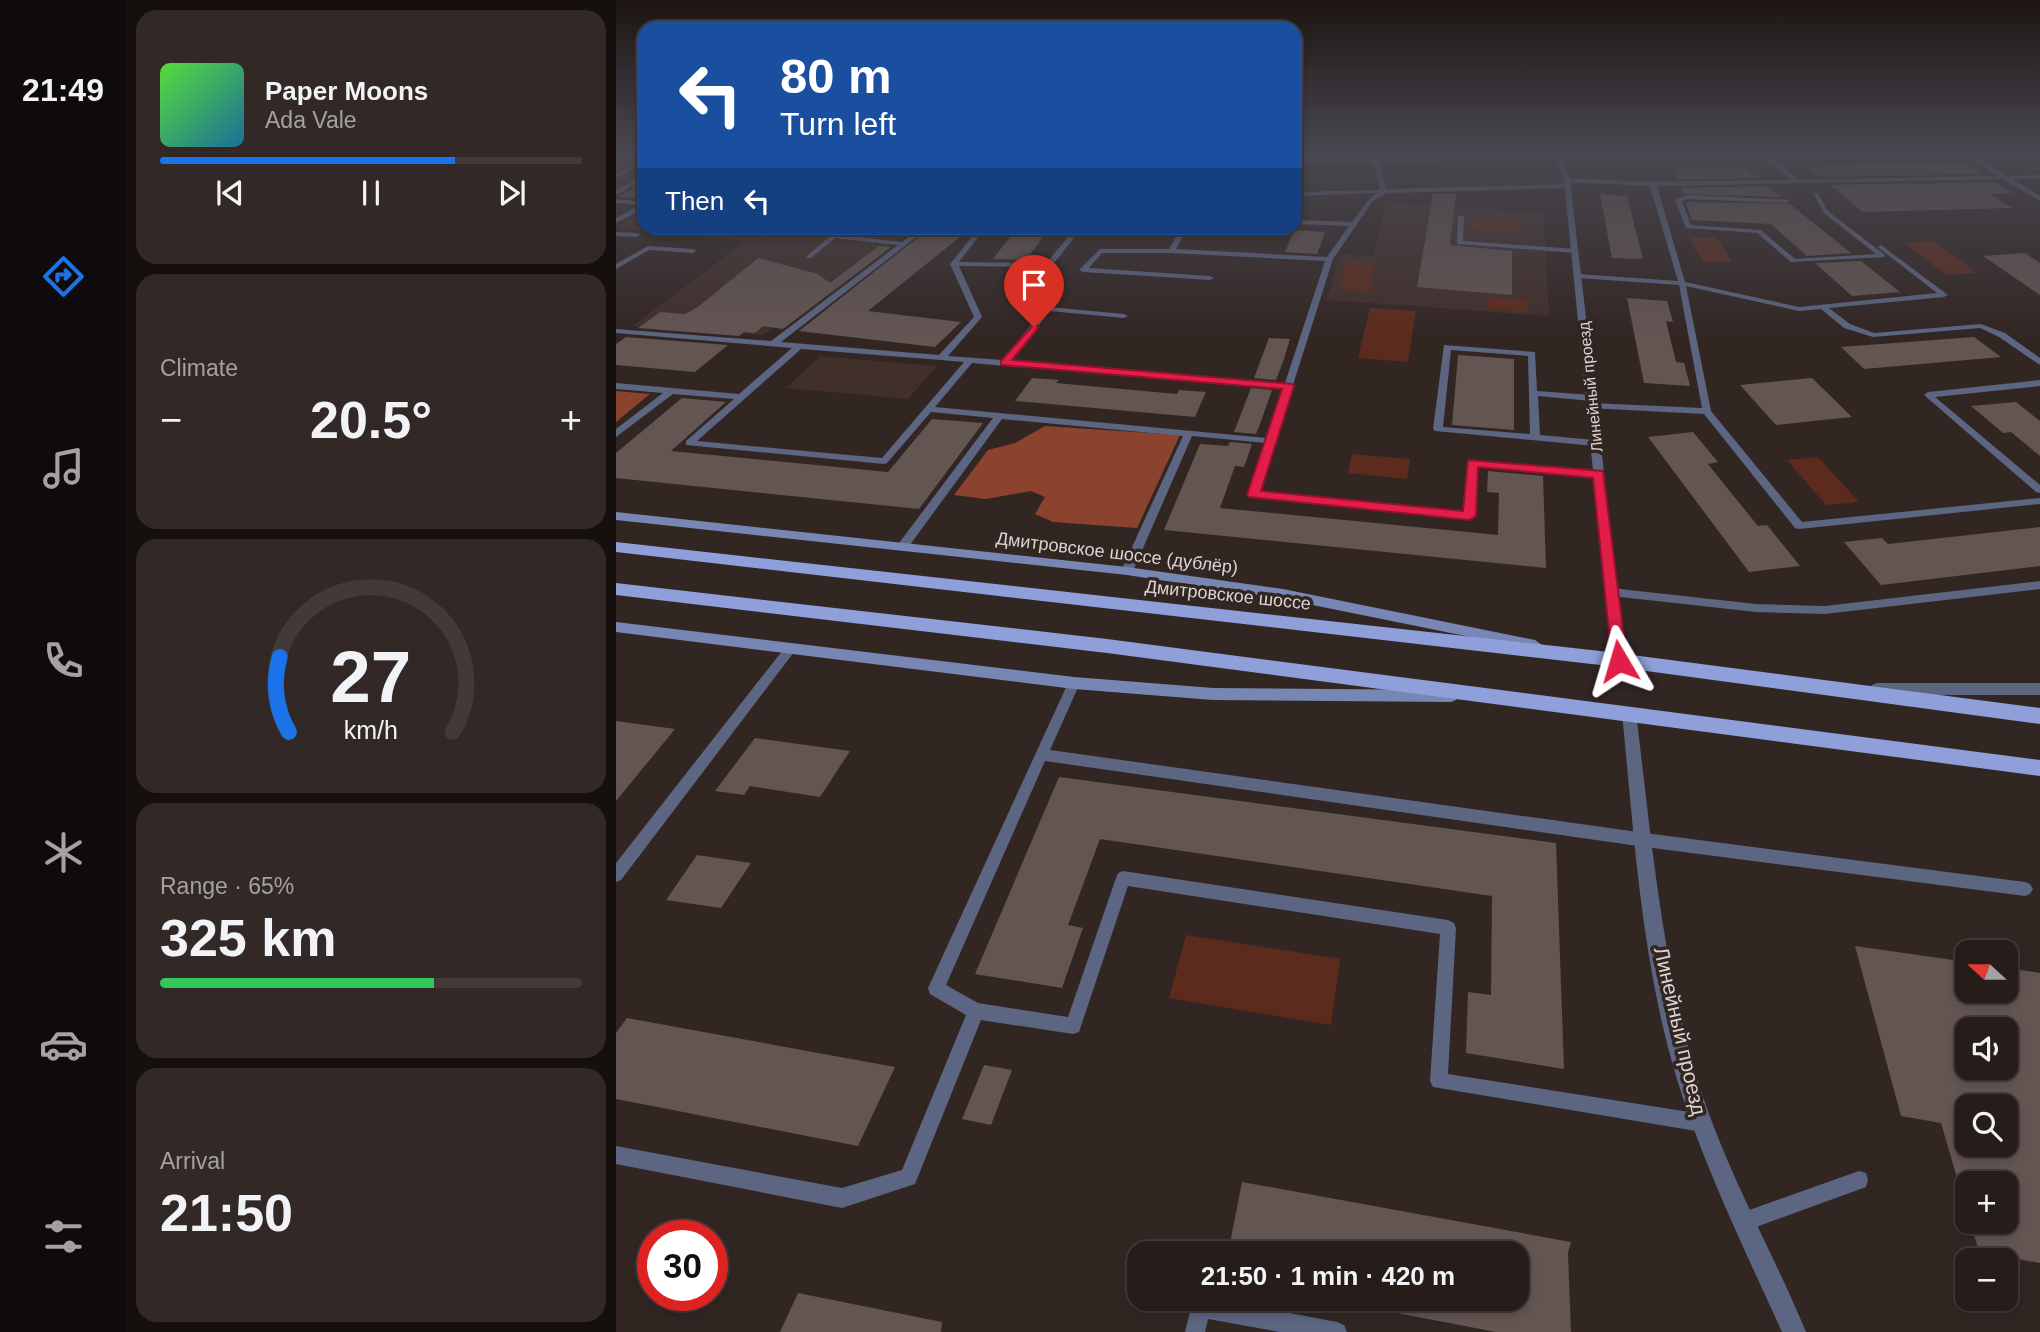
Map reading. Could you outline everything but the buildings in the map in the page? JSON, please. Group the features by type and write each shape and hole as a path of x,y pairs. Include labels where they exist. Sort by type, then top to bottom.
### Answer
{"main road":[{"name":"Дмитровское шоссе (дублёр)","path":"616,516 1127,571 1283,594 1614,660"},
{"name":"Дмитровское шоссе","path":"616,547 1614,660 2040,716"},
{"path":"616,589 1094,644 2040,768"},
{"path":"616,627 1074,683 1213,694 1495,697"}],"street":[{"name":"Линейный проезд","path":"1571,214 1611,592 1614,660"},
{"path":"1835,690 2040,689"},
{"name":"Линейный проезд","path":"1629,713 1662,967 1678,1038 1702,1123 1794,1332"}],"lane":[{"path":"1360,214 1329,259 1253,495 1469,516 1472,463 1599,474"},
{"path":"1662,214 1682,283 1707,411 1799,526 2040,501"},
{"path":"1683,214 1688,227 1759,231 1793,261 1883,256 1829,214"},
{"path":"1578,276 1682,283 1799,309 1944,295 1841,214"},
{"path":"1461,217 1459,243 1575,251"},
{"path":"1302,222 1352,225"},
{"path":"616,234 637,235"},
{"path":"773,344 915,235"},
{"path":"954,264 977,235"},
{"path":"954,264 1048,265 1073,235"},
{"path":"1171,250 1180,235"},
{"path":"809,257 834,236 903,244"},
{"path":"616,267 648,248 693,251"},
{"path":"1210,278 1083,270 1100,251 1171,250 1329,259"},
{"path":"941,358 978,317 954,264"},
{"path":"1823,307 1847,326 1873,335 1981,326 2002,335 2040,362"},
{"path":"1004,363 1048,309 1124,316"},
{"path":"616,331 1288,386"},
{"path":"799,346 688,443 884,461 970,360"},
{"path":"1535,438 1532,354 1447,347 1438,429 1535,438 1595,443"},
{"path":"2040,383 1928,394 2040,490"},
{"path":"616,386 741,397"},
{"path":"616,434 671,391"},
{"path":"1533,393 1591,402 1707,411"},
{"path":"929,409 1272,440"},
{"path":"903,547 999,416"},
{"path":"1127,571 1189,433"},
{"path":"1611,592 1756,608 1825,610 2040,585"},
{"path":"616,875 622,857 790,649"},
{"path":"1074,683 936,988 976,1011 1073,1026 1123,878 1448,928 1439,1080 1702,1123"},
{"path":"1042,755 1645,840 2025,889"},
{"path":"616,1155 842,1198 908,1177 976,1011"},
{"path":"1745,1221 1859,1180"},
{"path":"1195,1332 1200,1307 1337,1332"}],"shaded area":[{"path":"637,214 637,230 616,228"},
{"path":"1383,214 1544,214 1549,316 1326,300 1341,254 1373,256"},
{"path":"1471,217 1523,220 1524,232 1470,229"},
{"path":"686,235 904,235 839,287 827,286 763,335 632,326 746,241"},
{"path":"1689,237 1717,237 1732,262 1703,262"},
{"path":"1934,241 1977,273 1946,275 1905,243"},
{"path":"1345,261 1374,262 1371,292 1340,290"},
{"path":"1488,297 1527,300 1527,312 1488,309"},
{"path":"1370,308 1416,311 1408,362 1358,358"},
{"path":"820,356 937,366 908,399 786,388"},
{"path":"616,391 650,394 616,422"},
{"path":"1045,426 1180,435 1137,528 1053,522 1035,514 1045,497 1031,491 986,499 954,495 988,450 1015,443"},
{"path":"1352,454 1410,459 1407,479 1348,473"},
{"path":"1818,457 1859,502 1826,505 1787,460"},
{"path":"1186,935 1340,959 1331,1025 1169,998"}],"route":[{"path":"1034,327 1004,363 1288,386 1253,495 1469,516 1472,463 1599,474 1619,661"}]}
